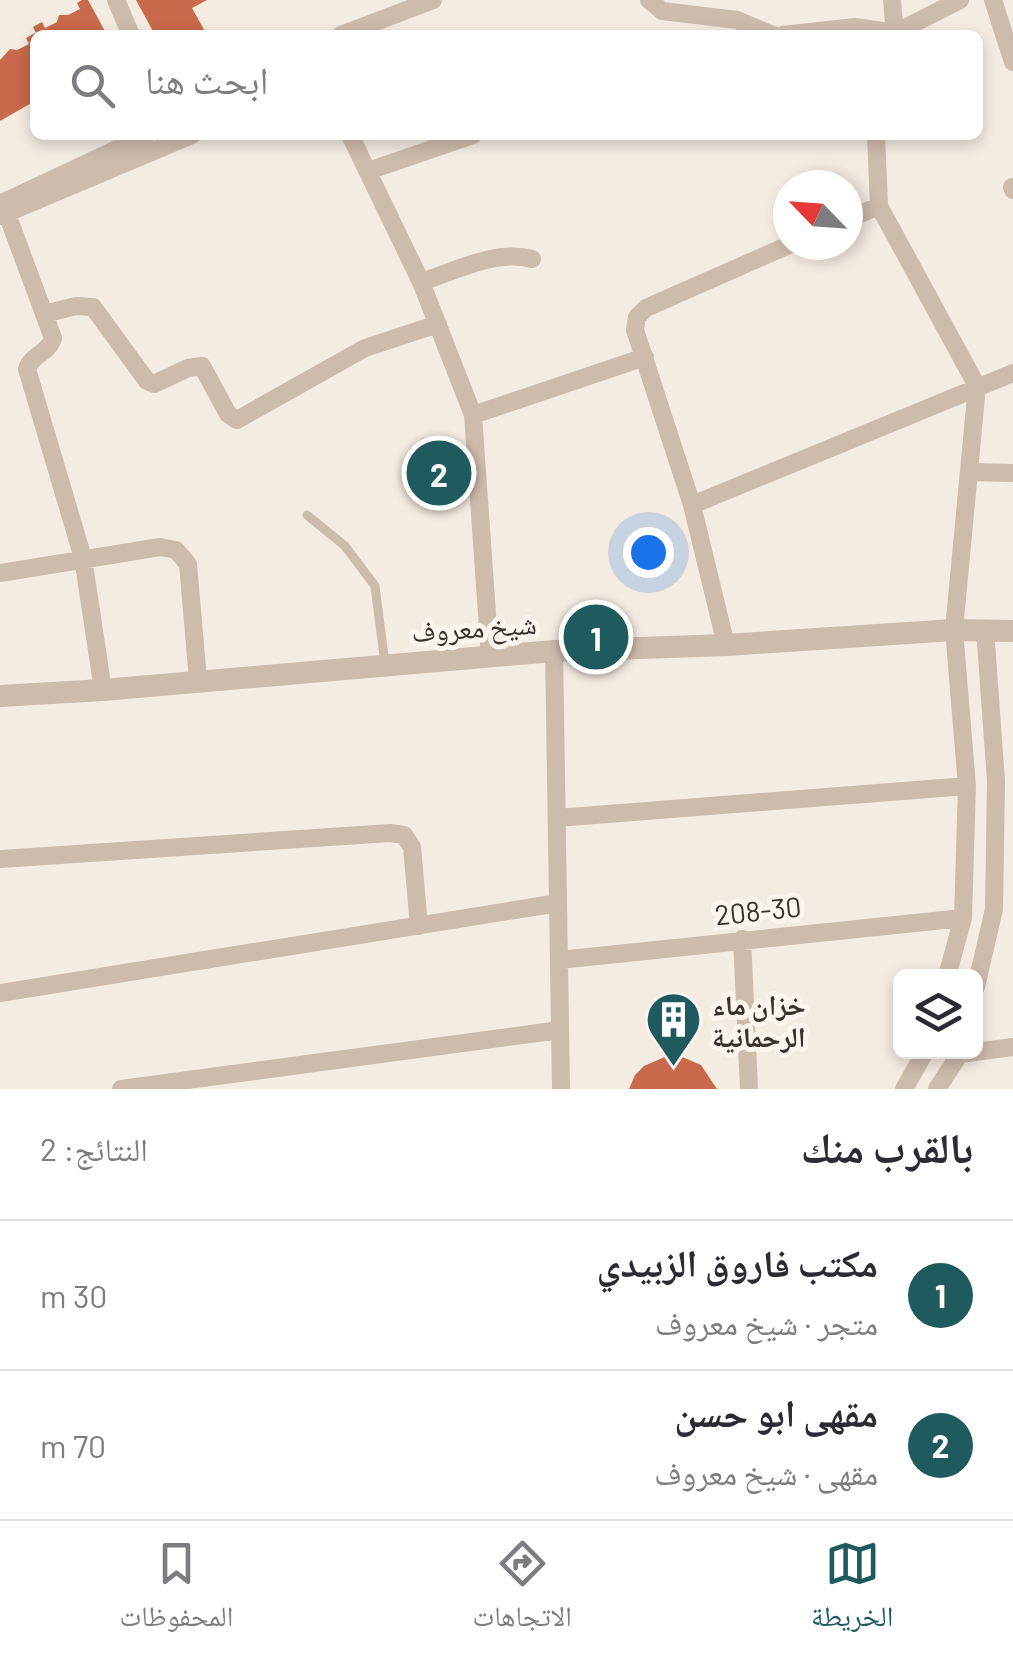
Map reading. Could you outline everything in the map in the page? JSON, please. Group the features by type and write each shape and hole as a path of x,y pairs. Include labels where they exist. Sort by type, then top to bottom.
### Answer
{"street":[{"path":"116,0 130,30"},
{"path":"649,0 668,12 737,20 761,30"},
{"path":"737,0 737,20"},
{"path":"892,0 895,30"},
{"path":"903,30 960,0"},
{"path":"992,0 1013,62"},
{"path":"354,30 427,1"},
{"path":"823,30 854,26 874,30"},
{"path":"2,212 138,140"},
{"path":"2,212 180,140"},
{"path":"353,140 421,282 473,414 490,656"},
{"path":"368,170 458,140"},
{"path":"876,140 879,206 976,386 954,630 967,786 963,918 949,969"},
{"path":"863,213 879,206"},
{"path":"2,212 52,343 30,361 27,369 83,558 104,690"},
{"path":"726,645 692,505 635,330 637,317 646,308 773,252"},
{"path":"421,282 498,257 515,254 532,259"},
{"path":"44,314 76,306 93,307 147,381 154,384 188,368 202,366 228,414 237,420 365,348 438,324"},
{"path":"473,414 644,357"},
{"path":"692,505 1013,373"},
{"path":"970,472 1013,473"},
{"path":"0,573 160,546 176,550 188,564 198,680"},
{"path":"980,969 994,909 996,781 985,629"},
{"name":"شیخ معروف","path":"0,696 554,651 726,645 954,630 1013,631"},
{"path":"554,651 561,1089"},
{"path":"557,818 967,786"},
{"path":"0,860 390,832 404,835 412,847 419,926"},
{"path":"0,994 558,903"},
{"path":"994,909 1013,906"},
{"name":"208-30","path":"559,960 963,918"},
{"path":"742,939 749,1089"},
{"path":"121,1089 560,1030"},
{"path":"983,1051 1013,1048"},
{"path":"904,1089 921,1059"},
{"path":"937,1089 956,1059"}],"lane":[{"path":"306,515 345,546 375,586 384,664"}],"building":[{"path":"88,0 104,30 34,30 33,27 42,22 45,28 57,22 59,15 80,9 77,3"},
{"path":"136,0 207,0 192,8 204,30 152,30"},
{"path":"30,36 30,104 0,121 0,60 10,49 29,44 26,38"},
{"name":"خزان ماء الرحمانية","path":"667,1056 680,1056 701,1065 717,1089 629,1089 644,1066"}],"place":[{"name":"مقهى ابو حسن","path":"439,473"},
{"name":"مكتب فاروق الزبيدي","path":"596,637"},
{"name":"خزان ماء الرحمانية","path":"673,1069"}]}
